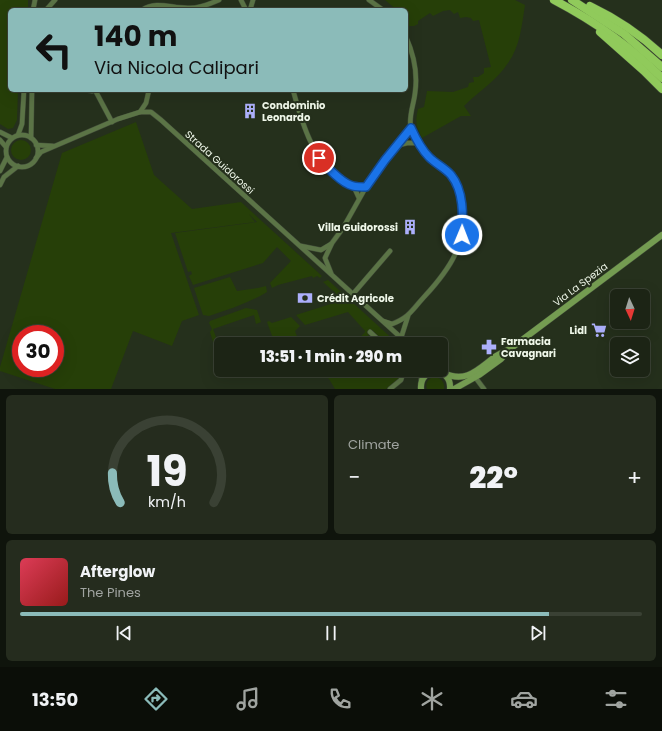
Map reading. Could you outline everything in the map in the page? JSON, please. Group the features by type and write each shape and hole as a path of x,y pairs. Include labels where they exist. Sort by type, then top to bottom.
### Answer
{"highway":[{"path":"554,0 602,27 627,46 662,78"},
{"path":"572,0 624,34 662,67"},
{"path":"577,0 605,13 633,32 662,55"},
{"path":"580,14 586,22 601,33 662,89"}],"main road":[{"name":"Via La Spezia","path":"448,375 455,377 466,376 474,373 662,235"},
{"name":"Via La Spezia","path":"454,389 501,359 510,348"},
{"path":"421,389 421,381 425,377"},
{"path":"446,377 449,380 450,389"}],"street":[{"path":"48,8 55,0"},
{"path":"191,8 207,5 220,0"},
{"path":"369,0 380,8"},
{"path":"145,8 150,4 159,3 183,8"},
{"path":"382,320 392,324 408,316 441,279 458,248 462,235 462,212 457,186 451,175 430,157 418,143 411,128 410,117 417,76 412,51 408,42"},
{"path":"18,135 22,122 24,92"},
{"path":"31,138 32,92"},
{"path":"97,92 112,122"},
{"path":"7,157 13,164 18,166 28,165 41,152 112,122 140,112 146,103 149,92"},
{"path":"293,92 309,139 319,158 331,172 354,187 360,198"},
{"name":"Strada Guidorossi","path":"140,112 150,112 158,117 400,337"},
{"path":"332,276 325,258 332,243 343,228 366,187 385,160 399,145 411,128"},
{"path":"0,132 12,138"},
{"path":"6,147 12,138 18,135 27,136 31,138 36,145 36,158"},
{"path":"0,140 6,147 7,157 0,171"},
{"path":"399,145 418,143"},
{"path":"36,145 54,147"},
{"path":"0,184 4,177 18,166"},
{"path":"354,187 366,187"},
{"path":"300,246 321,250 332,243"},
{"path":"353,294 390,251"},
{"path":"401,337 408,316"},
{"path":"370,332 375,337"},
{"path":"390,389 401,380 402,377"},
{"path":"421,377 421,381"},
{"path":"475,377 484,389"}],"green space":[{"path":"0,0 28,0 28,8 8,8 8,92 18,92 17,120 13,128 8,129 0,124"},
{"path":"385,0 515,0 525,5 518,43 512,57 504,69 464,106 471,116 461,116 422,138 418,130 417,117 418,109 424,107 427,91 453,92 468,87 469,83 474,82 473,77 478,77 484,73 484,68 491,67 479,20 473,21 471,18 466,17 460,18 458,12 454,14 450,10 443,11 433,16 430,13 418,21 418,24 409,26 408,8 395,8"},
{"path":"136,122 154,175 192,209 241,202 322,276 320,278 317,276 313,278 312,276 272,288 270,283 291,261 277,247 263,263 193,285 189,276 192,274 191,271 188,272 175,233 257,222 249,214 255,222 171,233 199,315 182,321 172,346 133,331 111,389 55,389 18,377 64,377 64,325 12,325 62,153"},
{"path":"21,140 28,143 31,150 28,157 21,160 14,157 11,150 14,143"},
{"path":"230,277 237,291 266,286 267,292 232,308 209,316 203,315 194,288"},
{"path":"328,280 390,337 380,337 372,330 368,335 370,337 360,337 365,331 348,312 305,325 296,315 337,302 340,299 340,297 323,282"},
{"path":"246,308 257,310 261,322 256,324 254,315 213,329 216,337 214,337 214,345 210,332 212,329 209,323 210,321"},
{"path":"291,317 300,326 295,331 297,337 272,337 267,322 269,321 272,323"},
{"path":"12,326 12,375 0,371"},
{"path":"327,377 400,377 386,389 335,389"},
{"path":"433,377 442,380 444,389 427,389 426,385"}],"place":[{"name":"Condominio Leonardo","path":"250,111"},
{"name":"Villa Guidorossi","path":"410,227"},
{"name":"Crédit Agricole","path":"305,298"},
{"name":"Lidl","path":"599,330"},
{"name":"Farmacia Cavagnari","path":"489,347"}],"route":[{"path":"319,158 331,172 348,184 354,187 366,187 385,160 399,145 411,128 418,143 430,157 451,175 457,186 462,212 462,235"}]}
